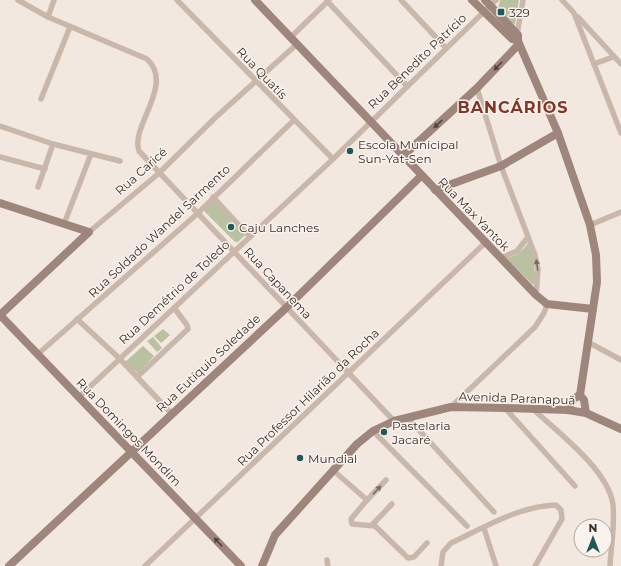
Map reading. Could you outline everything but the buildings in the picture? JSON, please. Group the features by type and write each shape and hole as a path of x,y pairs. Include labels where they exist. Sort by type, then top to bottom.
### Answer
{"street":[{"path":"18,0 48,17 70,27 41,99"},
{"path":"48,17 54,0"},
{"name":"Rua Quatís","path":"177,0 293,120 333,159"},
{"name":"Rua Max Yantok","path":"255,0 485,243 536,295 547,304"},
{"path":"401,0 446,48"},
{"path":"472,0 483,12 516,40"},
{"path":"404,156 477,88 516,40 523,0"},
{"path":"562,0 621,64"},
{"path":"291,37 328,1 408,86"},
{"path":"490,2 516,40 558,133 590,225 596,255 597,282 580,395 585,403 586,413"},
{"name":"Rua Benedito Patrício","path":"371,122 483,12 490,2"},
{"path":"574,13 621,133"},
{"name":"Rua Capanema","path":"70,27 147,59 153,64 156,81 148,113 138,139 137,146 139,151 158,174 394,421"},
{"name":"Rua Caricé","path":"0,315 88,232 158,174 216,117 297,44"},
{"path":"594,64 613,57"},
{"path":"477,88 501,166 535,255 538,269 536,295"},
{"name":"Rua Soldado Wandel Sarmento","path":"38,354 197,214 293,120"},
{"name":"Rua Demétrio de Toledo","path":"79,397 371,122"},
{"path":"0,126 53,144 120,161"},
{"path":"435,190 501,166 558,133"},
{"path":"38,187 53,144"},
{"path":"64,224 91,154"},
{"path":"0,157 45,169"},
{"name":"Rua Eutíquio Soledade","path":"9,566 286,308 421,176"},
{"path":"213,197 250,237"},
{"path":"0,203 88,232"},
{"path":"590,225 621,212"},
{"path":"500,258 517,251 528,237"},
{"name":"Rua Professor Hilarião da Rocha","path":"145,566 485,243"},
{"path":"451,407 535,327 544,313 547,304 593,309"},
{"path":"137,377 188,329 187,324 174,309"},
{"name":"Rua Domingos Mondim","path":"0,315 241,566"},
{"path":"77,319 119,358 172,414"},
{"path":"588,342 621,360"},
{"path":"568,410 573,399 580,395"},
{"name":"Avenida Paranapuã","path":"262,566 275,535 334,471 356,444 373,431 394,421 451,407 568,410 586,413 621,429"},
{"path":"505,408 575,486"},
{"path":"534,410 578,452 595,470 608,488 613,516 610,566"},
{"path":"407,417 494,512"},
{"path":"373,431 467,526"},
{"path":"334,471 367,500"},
{"path":"386,480 367,500 351,521 356,525 372,525 380,530 408,558 414,557 427,543"},
{"path":"372,525 392,504"},
{"path":"441,566 443,552 451,543 520,512 556,505 562,510 562,519 535,566"},
{"path":"484,528 496,566"}],"green space":[{"path":"500,0 519,0 515,24 513,25 498,9"},
{"path":"214,200 245,235 238,242 235,242 205,212 204,209"},
{"path":"529,242 534,267 535,282 533,285 506,258 519,253"},
{"path":"163,329 170,335 161,343 154,336"},
{"path":"153,337 162,348 157,352 147,341"},
{"path":"143,346 154,356 138,373 125,362"}],"place":[{"name":"329","path":"501,12"},
{"name":"Escola Municipal Sun-Yat-Sen","path":"350,151"},
{"name":"Caju Lanches","path":"231,227"},
{"name":"Pastelaria Jacaré","path":"384,432"},
{"name":"Mundial","path":"300,458"}],"district":[{"name":"BANCÁRIOS","path":"513,107"}]}
